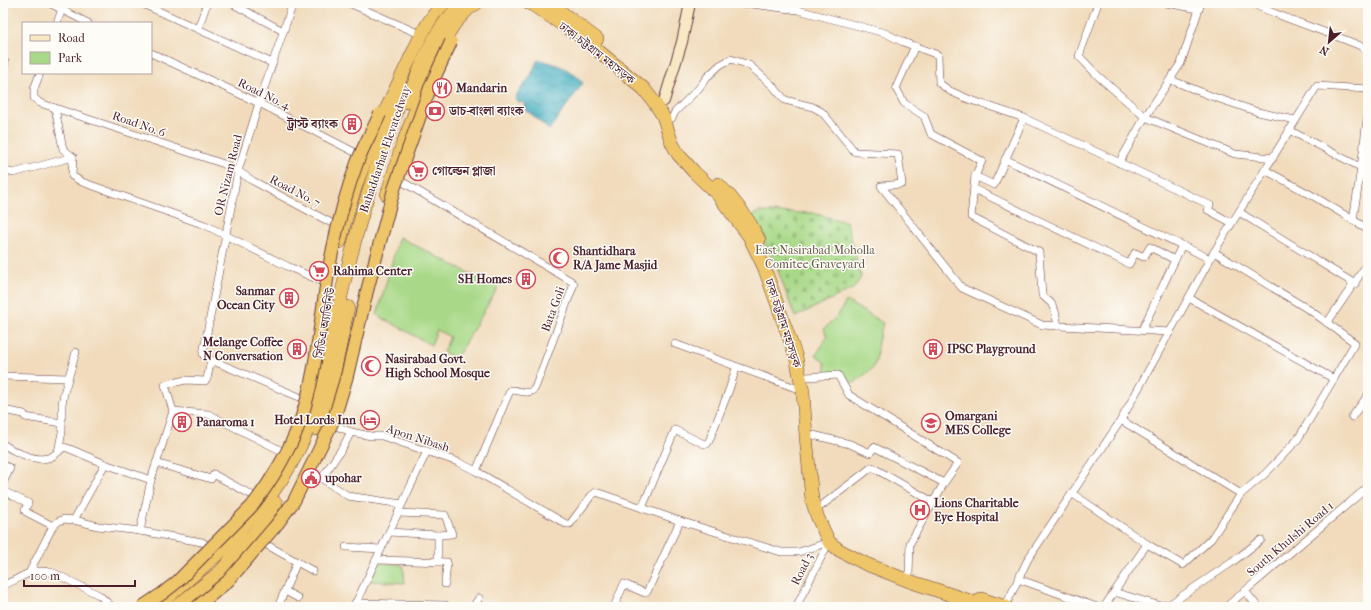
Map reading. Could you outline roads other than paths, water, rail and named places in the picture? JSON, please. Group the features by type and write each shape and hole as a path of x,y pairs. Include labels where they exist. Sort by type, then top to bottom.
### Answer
{"highway":[{"name":"সিডিএ অ্যাভিনিউ","path":"153,607 164,601 226,547 263,502 290,455 301,430 310,402 343,229 366,158 401,78 422,35 434,12 444,3"},
{"name":"Bahaddarhat Elevatedway","path":"164,607 182,595 218,563 250,524 276,488 296,454 310,421 322,385 344,282 370,184 425,42 434,25 449,6 454,3"},
{"name":"Bahaddarhat Elevatedway","path":"176,607 221,572 252,534 280,498 316,429 330,393 360,248 388,153 430,45 439,29 454,10 464,3"},
{"path":"192,607 224,581 260,541 275,523 303,480 321,439 336,399 392,176 440,47 454,24 468,9 477,3"},
{"name":"ঢাকা-চট্টগ্রাম মহাসড়ক","path":"528,3 584,39 644,89 663,116 672,143 678,154 718,195 749,236 764,267 805,386 812,500 817,516 829,542"},
{"name":"ঢাকা-চট্টগ্রাম মহাসড়ক","path":"549,3 587,31 639,73 655,88 664,101 672,118 677,134 684,147 696,163 731,197 750,222 761,244 801,352 813,435 821,506 831,533 842,544 854,552 870,559 908,575 1006,607"},
{"path":"829,542 839,550 866,564 909,581 988,607"}],"main road":[{"path":"197,607 228,580 278,523 294,501 334,419 347,376 367,291 394,189 431,85 451,42"},
{"path":"142,607 177,582 252,506 263,492 290,444 300,423 308,393 332,253 344,202 358,162 380,114"}],"street":[{"path":"49,3 86,22"},
{"path":"141,3 272,63"},
{"path":"198,29 207,3"},
{"path":"231,3 283,31"},
{"name":"OR Nizam Road","path":"173,411 165,385 186,380 205,381 207,379 208,359 203,354 238,171 272,63 293,3"},
{"path":"349,3 422,35"},
{"path":"664,101 682,42 690,3"},
{"path":"728,3 760,4 798,10 885,33 938,55 939,83 950,91 968,99 1024,118 1210,205 1208,210 1232,224"},
{"path":"1098,3 1079,56 1098,76 1146,118 1235,154 1272,158"},
{"path":"1120,163 1146,118 1181,63 1200,6 1166,3"},
{"path":"1251,3 1270,12 1368,49"},
{"path":"57,22 62,9"},
{"path":"915,46 896,88 904,103 924,116 931,134 982,161 975,176 971,217 1039,252 1042,295 1051,303 1055,311 1058,326"},
{"name":"Road No. 4","path":"152,54 259,103 366,158"},
{"path":"672,118 681,106 720,65 731,59 749,65 772,85 785,100 813,107 822,112 855,152 898,154 902,184 881,186 962,288 1039,324 1170,332"},
{"path":"3,61 5,62 3,72"},
{"name":"Road No. 6","path":"40,74 34,89 34,98 40,104 224,164 238,171"},
{"path":"1171,80 1211,96 1258,112 1295,120"},
{"path":"1006,607 1028,559 1073,494 1121,420 1212,255 1317,86 1368,89"},
{"path":"55,108 63,149 73,157"},
{"path":"1353,220 1365,170 1368,111"},
{"path":"975,176 994,185 1024,118"},
{"path":"1289,130 1365,170"},
{"path":"3,170 13,173 73,157"},
{"path":"73,157 72,176 78,180 205,225 331,287"},
{"path":"1005,159 1182,245 1212,255 1311,311 1355,343 1298,439 1266,473 1241,494 1211,539 1183,565 1147,544 1073,494"},
{"path":"1265,170 1315,197 1368,229"},
{"name":"Road No. 7","path":"238,171 253,181 343,229"},
{"name":"Bata Goli","path":"392,176 574,284 535,388 530,392 511,390 476,471"},
{"path":"974,189 1129,264 1135,253 1144,257 1150,247 1175,260"},
{"path":"1239,212 1355,284"},
{"path":"1142,330 1182,245"},
{"path":"1327,323 1368,263"},
{"path":"1189,298 1334,379"},
{"path":"675,344 736,368 805,386 838,375 849,395 958,463 944,483 910,543 908,575"},
{"path":"58,452 62,432 62,404 76,352"},
{"path":"208,359 310,402"},
{"path":"736,368 729,390 707,444 704,444 675,430 642,508 780,552 799,552 829,542"},
{"path":"3,376 68,378"},
{"path":"1352,417 1368,395"},
{"path":"3,410 23,414 25,417 62,423"},
{"path":"140,531 151,480 173,411 208,414 290,455"},
{"path":"1121,420 1241,494"},
{"name":"Apon Nibash","path":"327,422 351,432 371,436 382,436 458,462 566,524 570,524 594,492 642,508"},
{"path":"321,478 332,464 351,432"},
{"path":"813,435 850,444 870,453 874,447 944,483"},
{"path":"3,444 24,455 42,458 51,457 64,447 105,464 151,480"},
{"path":"427,452 354,605 445,605"},
{"path":"74,520 105,464"},
{"path":"156,464 211,479 214,474 263,502"},
{"path":"3,465 10,468 3,483"},
{"path":"821,506 872,467 933,502"},
{"path":"306,472 316,478 321,478 348,496 402,504"},
{"name":"South Khulshi Road 1","path":"1226,607 1368,487"},
{"path":"3,491 28,503 25,510 26,512 53,526"},
{"path":"389,532 438,535 452,534 445,515 398,513"},
{"path":"30,571 53,526 64,519 98,526 140,531 202,542 219,552"},
{"path":"614,607 624,584 645,593 647,592 680,521"},
{"path":"438,535 438,562"},
{"path":"1114,592 1161,606 1170,604 1231,563 1261,540"},
{"path":"260,541 313,571"},
{"name":"Road 3","path":"796,607 829,542"},
{"path":"1104,607 1147,544"},
{"path":"346,548 381,548"},
{"path":"376,560 445,561 448,563 445,584"},
{"path":"280,602 297,562"},
{"path":"3,585 30,571 54,573 99,596 112,607"},
{"path":"1018,579 1097,607"},
{"path":"285,591 298,598"},
{"path":"1245,591 1258,607"},
{"path":"473,607 479,598"},
{"path":"1364,607 1368,605"}],"water":[{"path":"540,60 552,63 569,71 583,83 549,130 527,112 524,107 524,103 518,102 515,99 531,75 537,61"}],"place":[{"name":"Mandarin","path":"442,88"},
{"name":"ডাচ-বাংলা ব্যাংক","path":"435,111"},
{"name":"ট্রাস্ট ব্যাংক","path":"352,124"},
{"name":"গোল্ডেন প্লাজা","path":"418,171"},
{"name":"Shantidhara R/A Jame Masjid","path":"559,258"},
{"name":"Rahima Center","path":"319,271"},
{"name":"SH Homes","path":"526,279"},
{"name":"Sanmar Ocean City","path":"289,298"},
{"name":"Melange Coffee N Conversation","path":"297,349"},
{"name":"IPSC Playground","path":"933,349"},
{"name":"Nasirabad Govt. High School Mosque","path":"371,366"},
{"name":"Hotel Lords Inn","path":"370,420"},
{"name":"Panaroma 1","path":"182,422"},
{"name":"Omargani MES College","path":"931,423"},
{"name":"upohar","path":"311,478"},
{"name":"Lions Charitable Eye Hospital","path":"920,510"}],"park label":[{"name":"East Nasirabad Moholla Comitee Graveyard","path":"815,257"}]}
